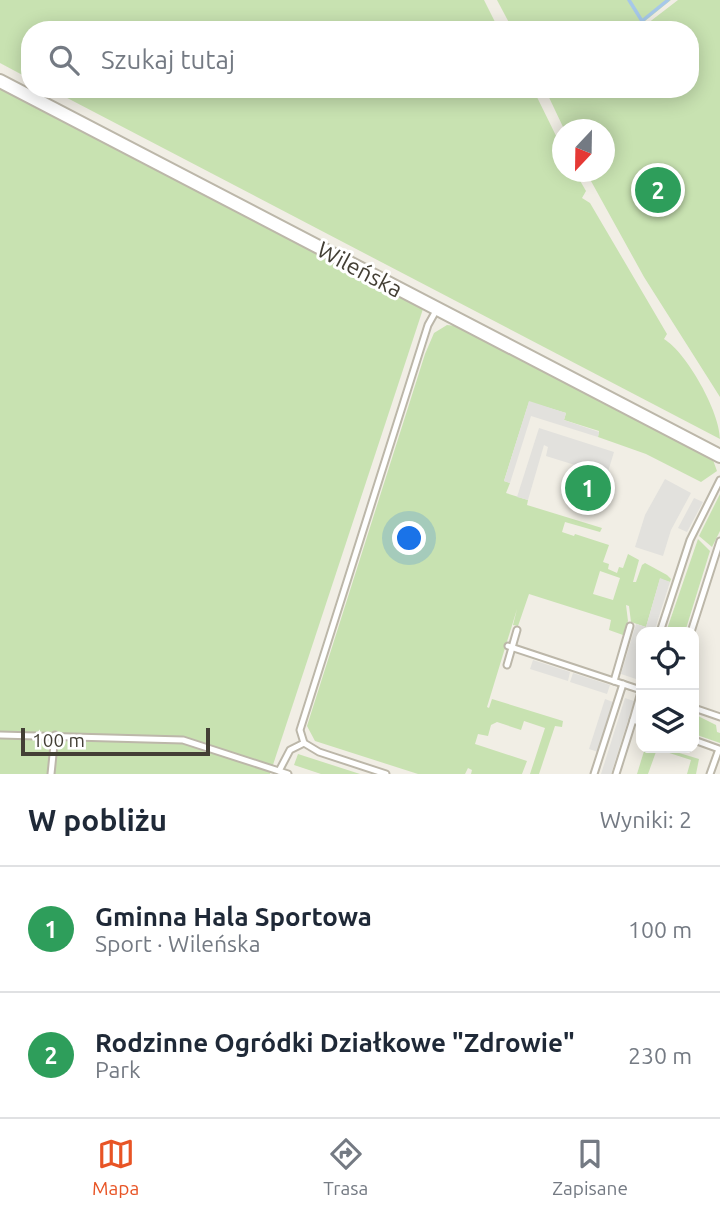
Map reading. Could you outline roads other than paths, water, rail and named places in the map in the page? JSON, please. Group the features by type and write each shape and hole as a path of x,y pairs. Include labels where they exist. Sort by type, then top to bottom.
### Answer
{"street":[{"name":"Wileńska","path":"0,82 21,93"},
{"name":"Wileńska","path":"31,98 720,456"}],"lane":[{"path":"386,774 319,752 304,743 300,730 428,325 437,309"},
{"path":"662,627 690,540 720,480"},
{"path":"693,627 720,541"},
{"path":"614,681 631,626"},
{"path":"507,665 517,630"},
{"path":"510,647 638,690"},
{"path":"594,774 623,684"},
{"path":"616,774 636,709"},
{"path":"699,710 718,716 720,724"},
{"path":"0,735 183,740 288,774"},
{"path":"51,774 55,736"},
{"path":"699,742 719,749 710,774"},
{"path":"279,771 290,750 304,743"}],"waterway":[{"path":"629,0 642,21 668,0"}],"place":[{"name":"Rodzinne Ogródki Działkowe \"Zdrowie\"","path":"658,190"},
{"name":"Gminna Hala Sportowa","path":"588,488"}]}
